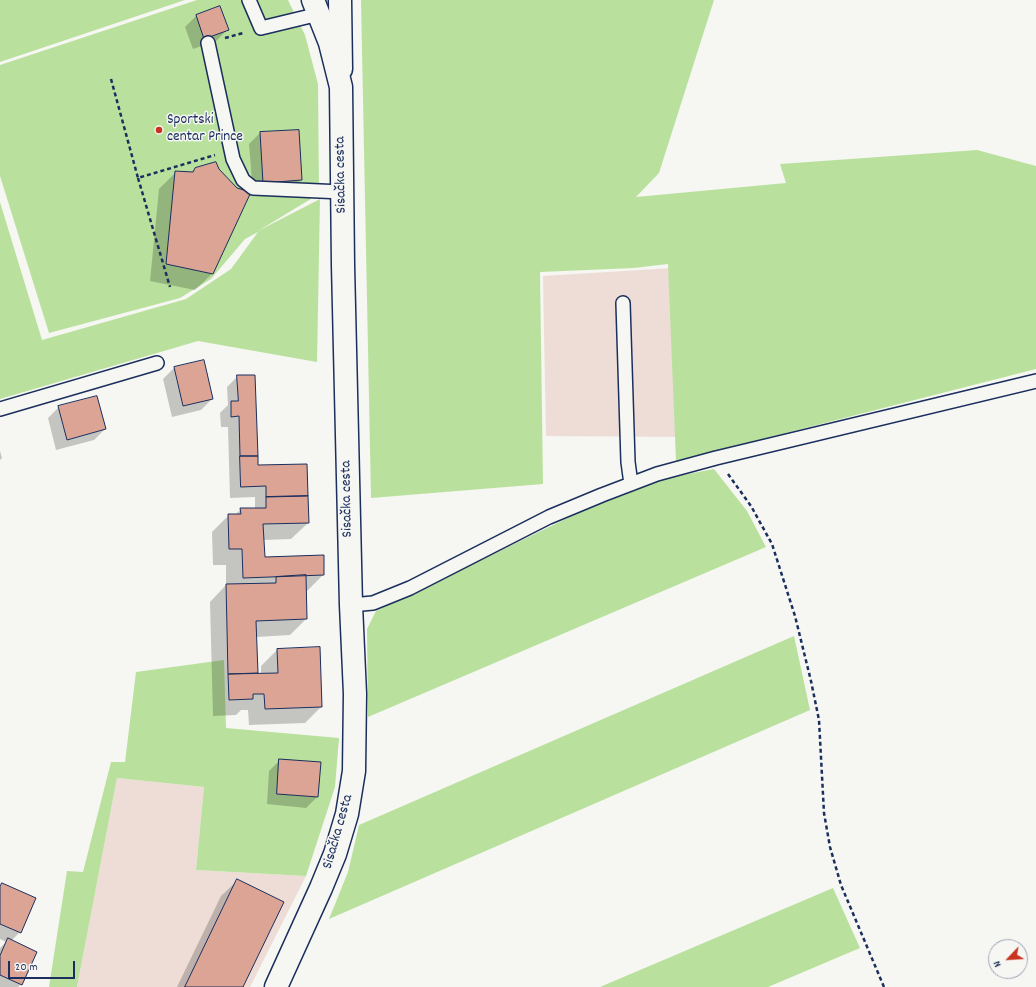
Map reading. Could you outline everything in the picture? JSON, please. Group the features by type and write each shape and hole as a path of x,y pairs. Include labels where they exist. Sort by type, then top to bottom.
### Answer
{"main road":[{"path":"340,0 341,87"},
{"name":"Sisačka cesta","path":"276,987 335,854 347,814 354,771 355,694 351,605 341,87 330,43 316,7"}],"lane":[{"path":"249,0 261,28 316,7"},
{"path":"208,43 233,159 243,180 253,188 342,192"},
{"path":"623,303 628,462 631,484"},
{"path":"0,409 157,363"},
{"path":"351,605 373,603 402,591 549,517 657,474 716,458 1036,381"}],"path":[{"path":"208,43 261,28"},
{"path":"111,79 170,286"},
{"path":"138,178 205,158"},
{"path":"716,458 751,506 772,544 795,616 819,720 824,813 830,847 841,885 884,987"}],"shaded area":[{"path":"672,268 680,437 546,436 543,276"},
{"path":"117,778 204,787 196,870 306,876 250,987 77,987"}],"green space":[{"path":"0,0 185,0 0,62"},
{"name":"Sportski centar Prince","path":"197,0 288,0 305,35 318,84 319,194 258,231 320,199 317,362 198,341 0,399 0,202 42,340 186,299 231,269 258,232 245,239 211,279 180,298 49,333 0,176 0,65"},
{"path":"361,0 714,0 659,173 636,197 786,183 780,164 977,150 1036,166 1036,369 676,461 668,264 634,268 540,272 543,484 371,498"},
{"path":"714,469 747,511 766,547 368,717 367,629 376,611 613,496 662,479"},
{"path":"794,636 810,710 329,919 348,872 359,825"},
{"path":"224,660 226,728 339,738 335,787 306,876 196,870 204,787 117,778 77,987 49,987 67,871 83,872 111,762 125,762 136,672"},
{"path":"833,888 860,948 768,987 600,987"}],"building":[{"path":"220,6 229,30 204,39 196,15"},
{"path":"299,130 302,180 263,183 260,132"},
{"path":"216,162 219,169 237,188 251,192 213,274 166,264 175,171 193,172 195,168"},
{"path":"204,360 213,399 183,406 174,367"},
{"path":"237,375 255,375 258,456 240,456 239,416 231,417 231,401 238,401"},
{"path":"97,396 106,429 67,440 58,406"},
{"path":"240,456 258,456 258,465 307,464 308,496 266,497 266,486 241,487"},
{"path":"308,496 309,523 263,524 265,557 324,555 324,575 243,578 242,549 229,549 228,514 241,514 240,508 266,508 266,497"},
{"path":"306,575 307,619 256,621 258,673 228,674 226,584 276,583 276,577"},
{"path":"320,647 322,707 265,709 264,694 253,694 253,699 229,700 228,674 278,673 277,649"},
{"path":"279,759 321,762 318,797 277,794"},
{"path":"237,879 284,902 243,987 185,987"},
{"path":"2,883 36,898 21,933 0,924 0,887"},
{"path":"8,938 37,952 22,985 0,975 0,956"}],"place":[{"name":"Sportski centar Prince","path":"159,130"}]}
